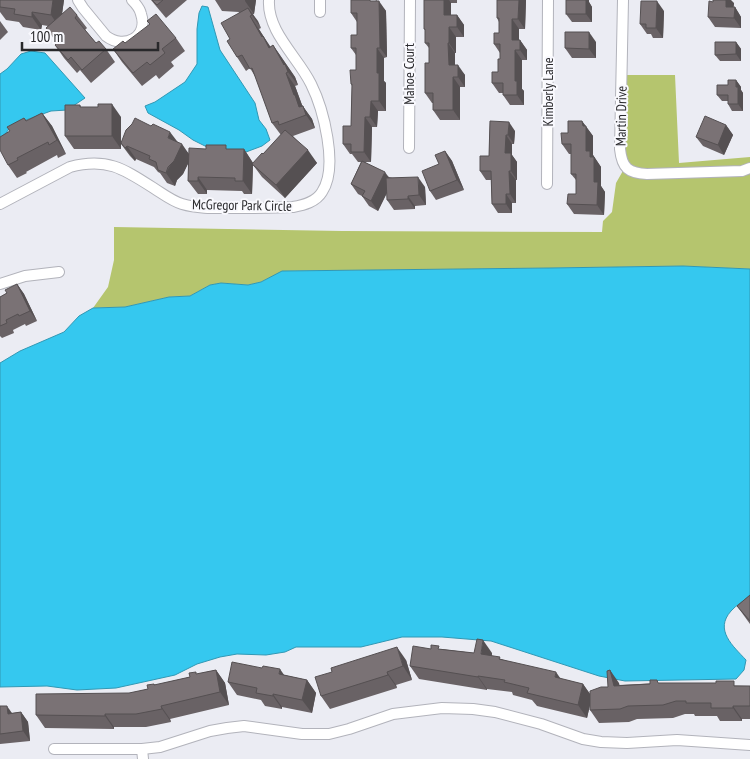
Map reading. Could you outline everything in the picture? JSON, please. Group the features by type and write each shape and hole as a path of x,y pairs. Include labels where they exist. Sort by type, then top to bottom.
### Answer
{"street":[{"path":"78,0 106,36 118,42 126,42 133,39 142,28 143,20 141,13 132,0"},
{"name":"McGregor Park Circle","path":"0,204 70,167 94,163 116,166 180,204 191,206 213,208 293,207 304,205 314,200 322,192 327,182 329,169 325,122 309,80 274,25 270,15 269,0"},
{"path":"320,0 320,12"},
{"name":"Mahoe Court","path":"409,148 410,0"},
{"name":"Kimberly Lane","path":"547,184 548,0"},
{"name":"Martin Drive","path":"623,0 620,149 621,158 626,168 636,173 742,171 750,168"},
{"path":"0,284 25,276 59,272"},
{"path":"54,749 143,754 210,731 244,726 302,734 329,734 393,714 442,708 462,708 495,712 541,724 583,739 601,742 627,743 677,740 750,745"}],"green space":[{"path":"625,75 675,75 679,163 750,157 750,269 683,266 283,271 261,282 248,285 221,283 210,285 190,296 169,297 125,307 93,308 108,287 114,260 114,227 342,231 602,232 603,221 612,212 616,183 624,169"}],"water":[{"path":"202,6 208,7 220,50 255,103 259,120 266,129 270,140 262,146 238,155 217,152 193,140 148,113 145,106 155,102 185,82 197,64 197,29"},
{"path":"31,51 45,53 85,98 67,110 51,111 12,125 0,138 0,74 21,54"},
{"path":"683,266 750,269 750,596 731,611 724,625 727,637 746,660 744,670 736,679 625,681 599,676 491,641 442,637 402,637 361,647 296,647 285,652 266,655 237,654 220,657 197,664 175,675 116,688 77,690 47,686 0,687 0,363 20,351 64,332 79,316 93,308 125,307 169,297 190,296 210,285 221,283 248,285 261,282 282,271"}],"building":[{"path":"0,0 53,0 51,15 32,12 32,17 14,14 15,9 0,7"},
{"path":"152,0 163,0 157,5"},
{"path":"351,0 379,1 380,48 377,48 377,73 379,73 379,101 371,101 370,117 365,117 364,152 351,152 351,144 343,144 343,126 351,126 352,84 350,70 356,70 356,48 351,48 351,35 357,35 357,13 351,13"},
{"path":"424,0 444,0 444,15 457,15 457,27 449,27 448,43 449,65 458,65 458,77 453,77 453,110 433,110 433,93 425,93 425,63 429,63 429,43 425,43"},
{"path":"497,0 519,0 518,19 512,19 512,40 520,40 520,50 515,50 517,95 503,95 503,83 492,83 492,72 498,72 498,59 500,59 500,44 494,44 494,33 499,33"},
{"path":"566,0 586,0 586,14 566,14"},
{"path":"713,0 726,0 726,7 735,7 734,18 708,17 709,1 713,2"},
{"path":"641,1 657,1 656,28 646,28 646,24 640,24"},
{"path":"70,7 77,15 75,18 96,43 99,41 106,49 82,70 71,57 68,60 55,45 58,42 46,28"},
{"path":"248,8 252,15 250,16 269,48 273,45 285,64 288,72 286,73 294,95 299,107 303,106 306,115 279,125 278,121 272,123 252,68 250,69 242,55 237,57 227,41 230,39 221,23"},
{"path":"156,14 176,38 162,49 165,53 150,65 147,62 133,73 113,49 123,41 125,43 150,24 147,21"},
{"path":"565,32 589,32 589,49 565,48"},
{"path":"715,42 736,42 736,54 715,55"},
{"path":"728,80 736,80 738,104 728,104 728,95 717,95 717,85 728,85"},
{"path":"98,104 112,104 112,136 65,136 65,105 98,107"},
{"path":"42,113 57,140 49,145 48,142 17,158 18,160 8,165 0,150 0,137 10,131 7,127 24,118 26,121"},
{"path":"705,116 726,125 718,145 696,137"},
{"path":"135,118 170,132 168,138 182,144 166,173 158,170 156,162 149,159 150,156 127,146 125,148 121,143 126,130"},
{"path":"490,121 509,122 505,153 511,153 511,171 509,171 510,194 506,194 506,204 492,204 491,171 480,171 480,156 489,156"},
{"path":"568,121 582,121 583,126 586,126 586,151 590,151 590,157 594,157 594,182 598,182 597,205 567,204 568,194 576,194 576,174 571,174 571,144 562,144 561,133 568,133"},
{"path":"285,130 308,150 276,185 252,164"},
{"path":"206,145 226,145 226,149 244,149 243,181 235,181 235,178 198,177 198,181 188,181 189,148 206,149"},
{"path":"445,151 457,180 430,191 422,171 439,164 435,155"},
{"path":"362,161 385,172 371,201 362,196 365,191 351,184"},
{"path":"418,177 419,195 408,196 408,199 387,200 386,178"},
{"path":"17,284 30,311 6,320 7,323 0,326 0,297 7,293 5,290"},
{"path":"750,595 750,621 737,606"},
{"path":"477,639 483,640 481,654 500,657 499,659 556,672 555,677 583,684 578,705 527,693 529,688 504,682 505,680 410,666 413,646 431,649 431,645 439,646 438,649 474,653"},
{"path":"397,647 403,666 387,672 388,675 321,696 315,677 332,672 331,668"},
{"path":"232,662 262,668 263,666 280,669 279,674 307,680 302,700 273,694 273,696 256,693 257,688 228,682"},
{"path":"216,670 220,692 161,706 162,709 136,714 105,714 105,716 36,715 36,694 129,693 148,689 147,685 190,677 189,673 196,672 196,674"},
{"path":"610,670 614,686 650,684 650,680 657,680 658,683 716,683 716,681 734,681 734,686 750,686 750,706 711,708 711,703 676,701 663,705 590,710 590,691 601,687 608,687 607,671"},
{"path":"0,706 7,706 8,714 21,712 23,731 0,734"}]}
